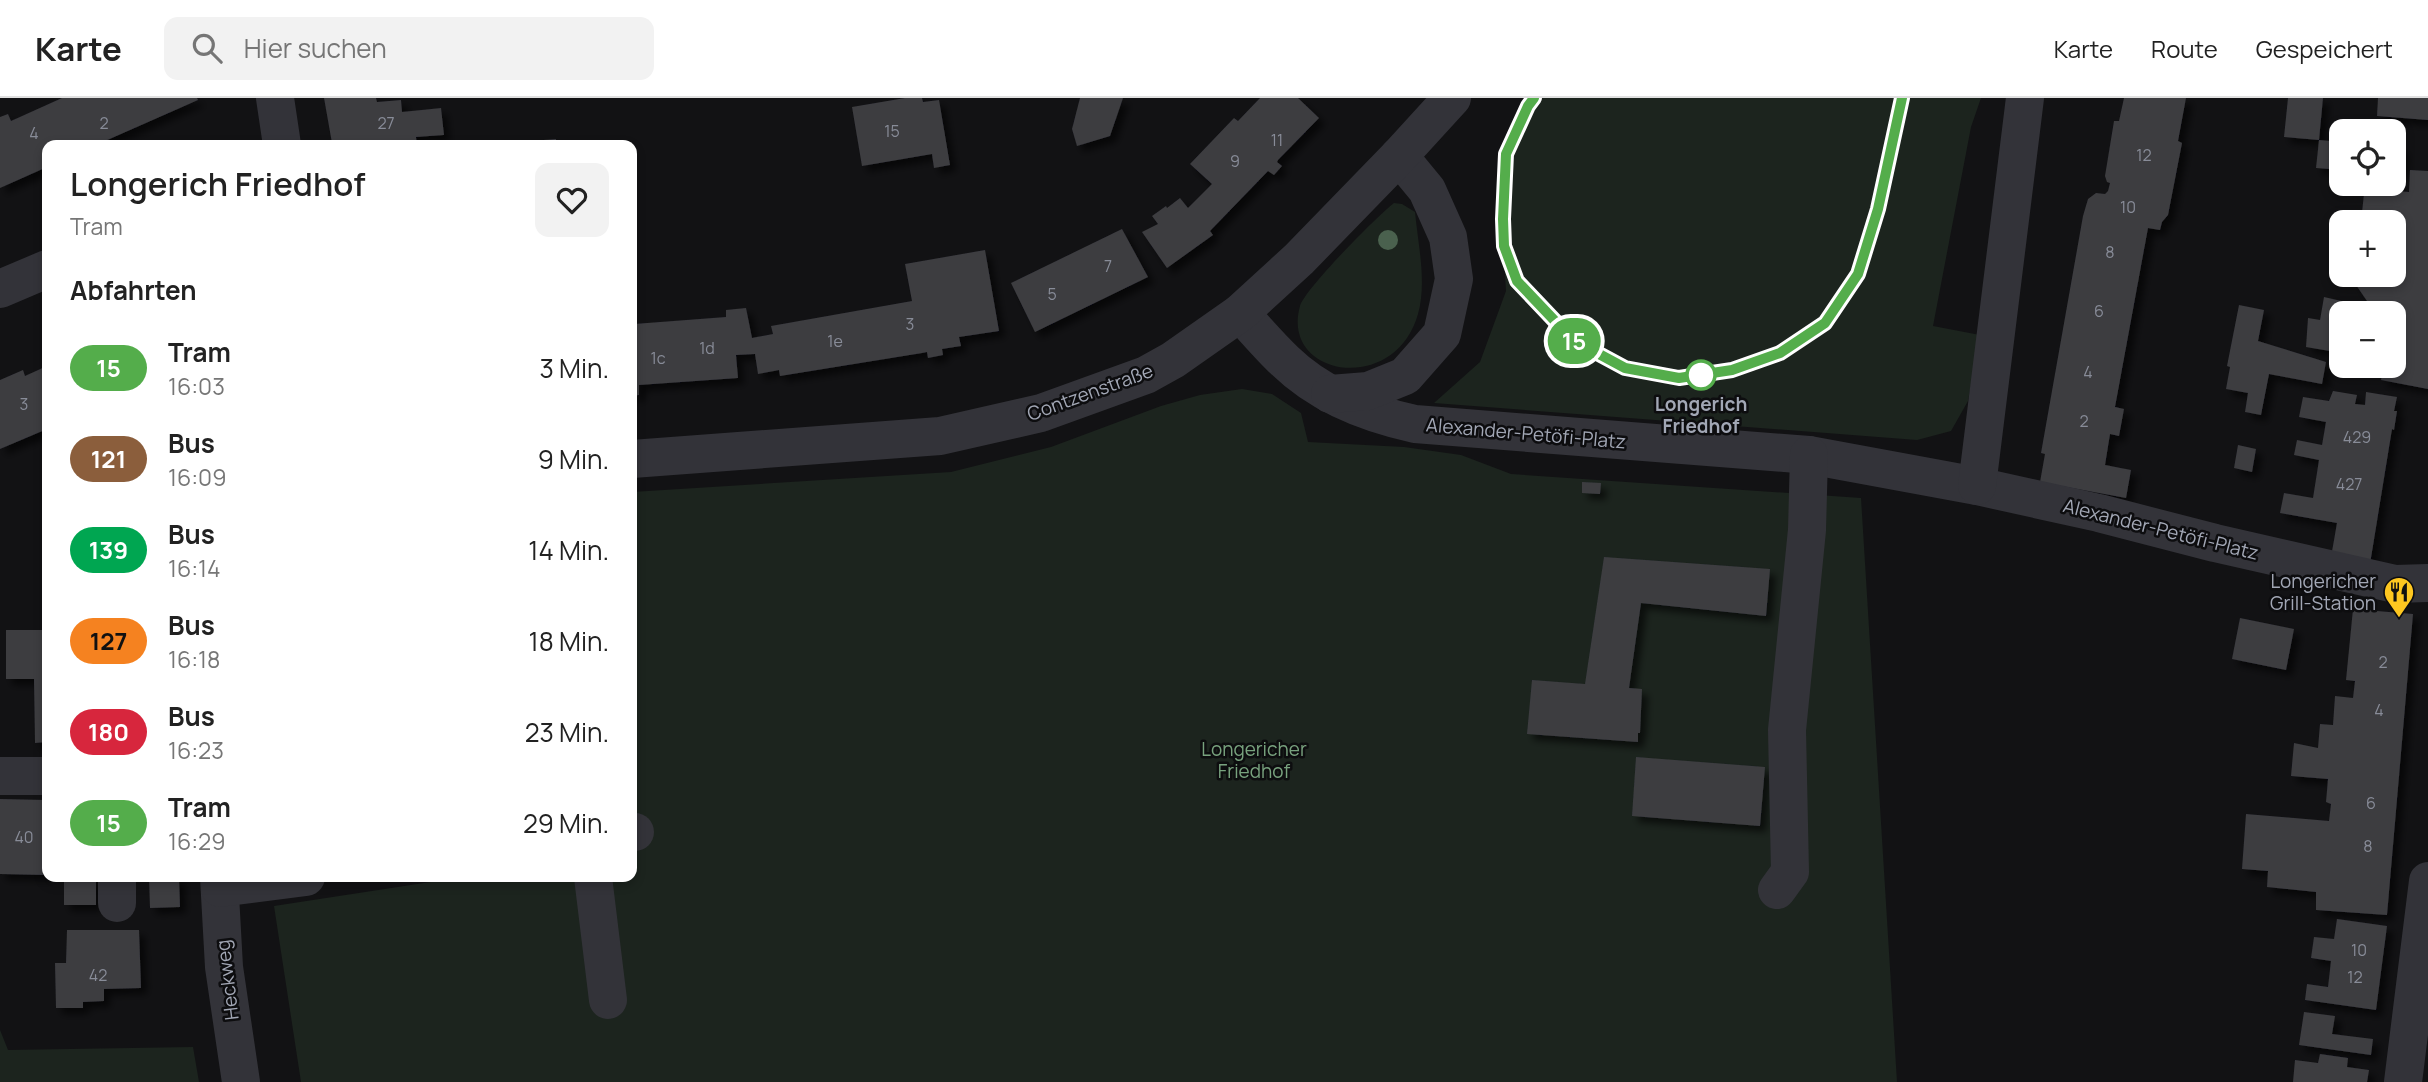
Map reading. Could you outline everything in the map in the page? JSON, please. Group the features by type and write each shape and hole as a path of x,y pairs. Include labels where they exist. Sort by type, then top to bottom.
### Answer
{"street":[{"path":"275,98 281,140"},
{"path":"1977,486 2025,98"},
{"name":"Contzenstraße","path":"637,459 940,436 1041,413 1146,375 1173,360 1240,313 1298,259 1399,156 1446,100"},
{"path":"1330,394 1368,391 1405,376 1442,334 1454,279 1448,237 1427,190 1399,156"},
{"path":"0,289 42,271"},
{"name":"Alexander-Petöfi-Platz","path":"1240,313 1286,362 1330,394 1387,418 1415,424 1809,455 1977,486 2099,513 2215,544 2395,584 2428,583"},
{"path":"1777,890 1790,872 1787,730 1807,530 1809,455"},
{"path":"0,776 42,776"},
{"path":"2403,1082 2428,881"},
{"path":"594,882 608,1000"},
{"name":"Heckweg","path":"219,883 224,967 241,1082"}],"green space":[{"path":"1534,98 1981,98 1971,127 1933,326 1980,335 1968,401 1951,431 1917,440 1434,403 1480,362 1506,291 1502,219 1506,154"},
{"path":"1394,203 1402,204 1415,212 1422,276 1418,314 1406,340 1387,357 1365,366 1343,367 1322,361 1307,349 1298,330 1300,306 1327,269"},
{"name":"Longericher Friedhof","path":"1242,389 1272,394 1301,413 1308,442 1404,447 1461,455 1511,474 1861,498 1897,1082 301,1082 274,906 430,882 637,882 637,492 951,472 1051,447 1161,406 1200,395"},
{"path":"0,1030 8,1050 193,1047 199,1082 0,1082"}],"building":[{"path":"62,98 198,100 107,140 42,140 42,169 0,188 0,117 8,114 11,121"},
{"path":"324,98 376,98 377,102 401,100 402,112 441,108 444,135 416,137 416,140 331,140"},
{"path":"905,98 922,98 923,102 939,100 950,165 934,168 932,154 862,166 852,107"},
{"path":"1080,98 1123,98 1110,136 1077,146 1072,129"},
{"path":"1260,98 1298,98 1319,118 1278,160 1282,166 1274,175 1268,171 1210,231 1213,235 1167,268 1142,232 1158,224 1152,216 1166,206 1167,208 1180,198 1188,208 1212,184 1190,164 1234,118 1238,121"},
{"path":"2124,98 2186,98 2178,141 2182,143 2168,215 2160,230 2148,228 2115,407 2124,409 2119,436 2110,434 2105,465 2131,470 2126,498 2040,482 2045,454 2041,453 2083,216 2088,199 2096,193 2105,194 2108,191 2110,183 2105,176 2114,121 2119,121"},
{"path":"2288,98 2323,98 2319,140 2284,137"},
{"path":"2378,98 2428,98 2428,120 2377,116"},
{"path":"2319,140 2329,141 2329,169 2316,168"},
{"path":"2410,170 2428,171 2428,389 2381,380 2406,378 2406,301 2367,301 2357,287 2406,287 2406,210 2362,210 2364,196 2406,196 2406,192 2409,192"},
{"path":"1122,229 1148,277 1035,332 1011,283"},
{"path":"985,250 999,331 959,337 961,346 942,349 943,355 928,358 927,352 780,376 779,370 758,374 755,354 736,355 738,378 639,385 637,395 637,324 726,317 726,310 746,308 752,338 773,334 771,326 912,301 905,264"},
{"path":"2324,297 2341,301 2329,301 2329,351 2306,347 2308,318 2320,320"},
{"path":"2239,305 2264,310 2258,341 2326,362 2322,384 2269,374 2261,415 2245,412 2248,393 2226,389 2230,367 2227,366"},
{"path":"42,368 42,431 0,449 0,380 23,370 25,376"},
{"path":"2333,391 2357,395 2355,404 2365,405 2366,392 2397,397 2394,430 2392,429 2370,564 2331,557 2337,523 2280,513 2284,493 2313,498 2319,460 2294,455 2297,440 2322,445 2326,422 2299,417 2303,397 2329,401"},
{"path":"2238,445 2256,449 2252,472 2234,468"},
{"path":"1582,482 1601,483 1600,494 1582,493"},
{"path":"1604,557 1770,569 1766,616 1641,603 1629,688 1642,689 1638,742 1527,734 1532,680 1585,684"},
{"path":"2353,609 2413,614 2387,915 2316,910 2316,892 2267,887 2268,871 2242,869 2246,814 2329,821 2331,804 2326,802 2328,779 2291,776 2294,743 2318,748 2320,724 2333,725 2335,696 2353,698 2355,681 2346,680"},
{"path":"2240,618 2294,629 2286,670 2232,659"},
{"path":"6,630 42,630 42,742 35,743 34,679 6,679"},
{"path":"1636,757 1765,767 1760,826 1632,816"},
{"path":"0,799 42,800 42,875 0,874"},
{"path":"64,882 96,882 96,905 64,905"},
{"path":"149,882 179,882 180,907 150,908"},
{"path":"2337,919 2387,926 2376,1010 2305,1000 2307,984 2328,987 2331,961 2311,958 2314,937 2334,939"},
{"path":"67,930 139,930 141,988 104,989 104,1001 83,1002 83,1008 56,1008 55,963 66,963"},
{"path":"2304,1012 2335,1016 2332,1034 2373,1039 2371,1055 2299,1045"},
{"path":"2320,1054 2348,1058 2347,1067 2369,1070 2367,1082 2293,1082 2295,1060 2318,1063"}],"tram line":[{"path":"1534,98 1506,154 1502,219 1504,246 1517,281 1573,340 1625,368 1679,378 1732,370 1780,353 1825,323 1859,274 1878,209 1902,98"},
{"name":"15","path":"1534,98 1506,154 1504,246 1517,281 1573,340 1625,368 1679,378 1732,370 1780,353 1825,323 1858,274 1878,209 1902,98"}],"place":[{"name":"Longerich Friedhof","path":"1701,375"},
{"name":"Longericher Grill-Station","path":"2399,619"}]}
